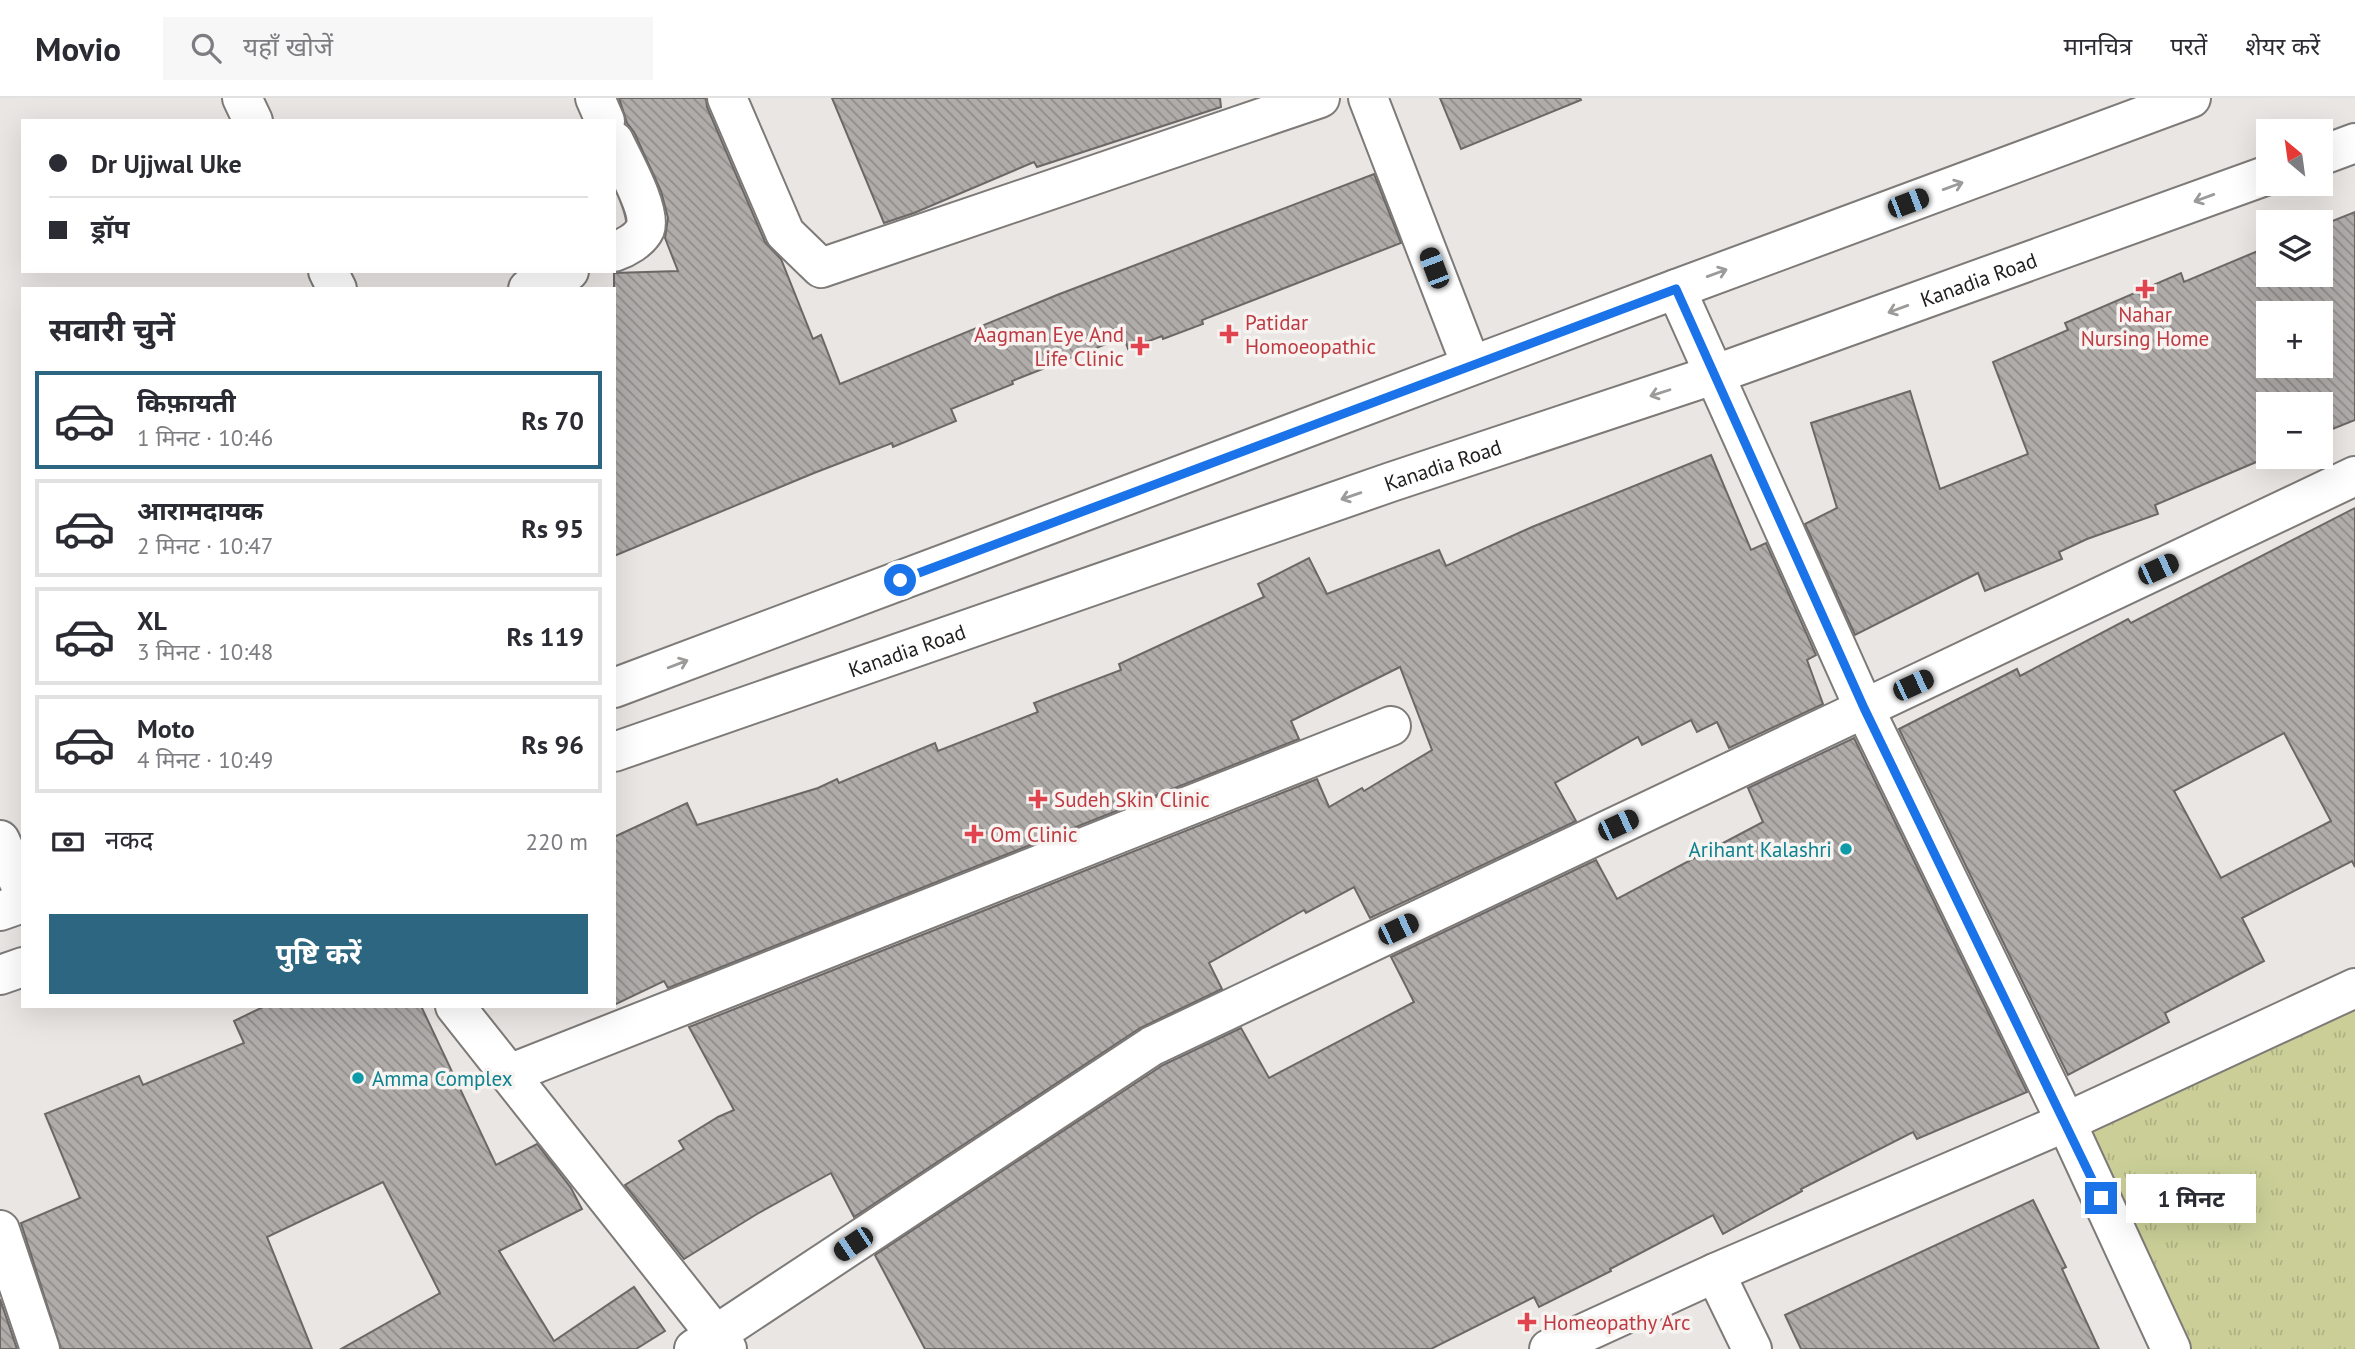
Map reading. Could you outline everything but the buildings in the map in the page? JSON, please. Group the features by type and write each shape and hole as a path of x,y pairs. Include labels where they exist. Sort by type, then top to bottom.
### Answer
{"street":[{"path":"242,98 252,119"},
{"path":"595,98 605,119"},
{"path":"727,98 785,233 821,268 1320,98"},
{"path":"1368,98 1471,366"},
{"path":"616,687 2191,98"},
{"path":"2333,152 2355,144"},
{"path":"616,145 647,215 645,231 628,246 616,251"},
{"name":"Kanadia Road","path":"616,751 1391,482 1713,376 2256,179"},
{"path":"533,287 564,273"},
{"path":"1676,289 1864,708 2066,1122 2171,1349"},
{"path":"456,1008 509,1074 712,1345 1152,1046 2355,476"},
{"path":"509,1074 1391,726"},
{"path":"0,840 21,887"},
{"path":"0,911 21,904"},
{"path":"0,975 21,968"},
{"path":"1549,1349 1715,1273 2066,1122 2355,988"},
{"path":"0,1230 40,1349"},
{"path":"1715,1273 1752,1349"}],"green space":[{"path":"2355,988 2355,1349 2171,1349 2066,1122"}],"place":[{"name":"Nahar Nursing Home","path":"2145,289"},
{"name":"Patidar Homoeopathic","path":"1229,334"},
{"name":"Aagman Eye And Life Clinic","path":"1140,346"},
{"name":"Sudeh Skin Clinic","path":"1038,799"},
{"name":"Om Clinic","path":"974,834"},
{"name":"Arihant Kalashri","path":"1846,849"},
{"name":"Amma Complex","path":"358,1078"},
{"name":"Homeopathy Arc","path":"1527,1322"}],"route":[{"path":"900,580 1676,289 1864,708 2101,1198"}]}
